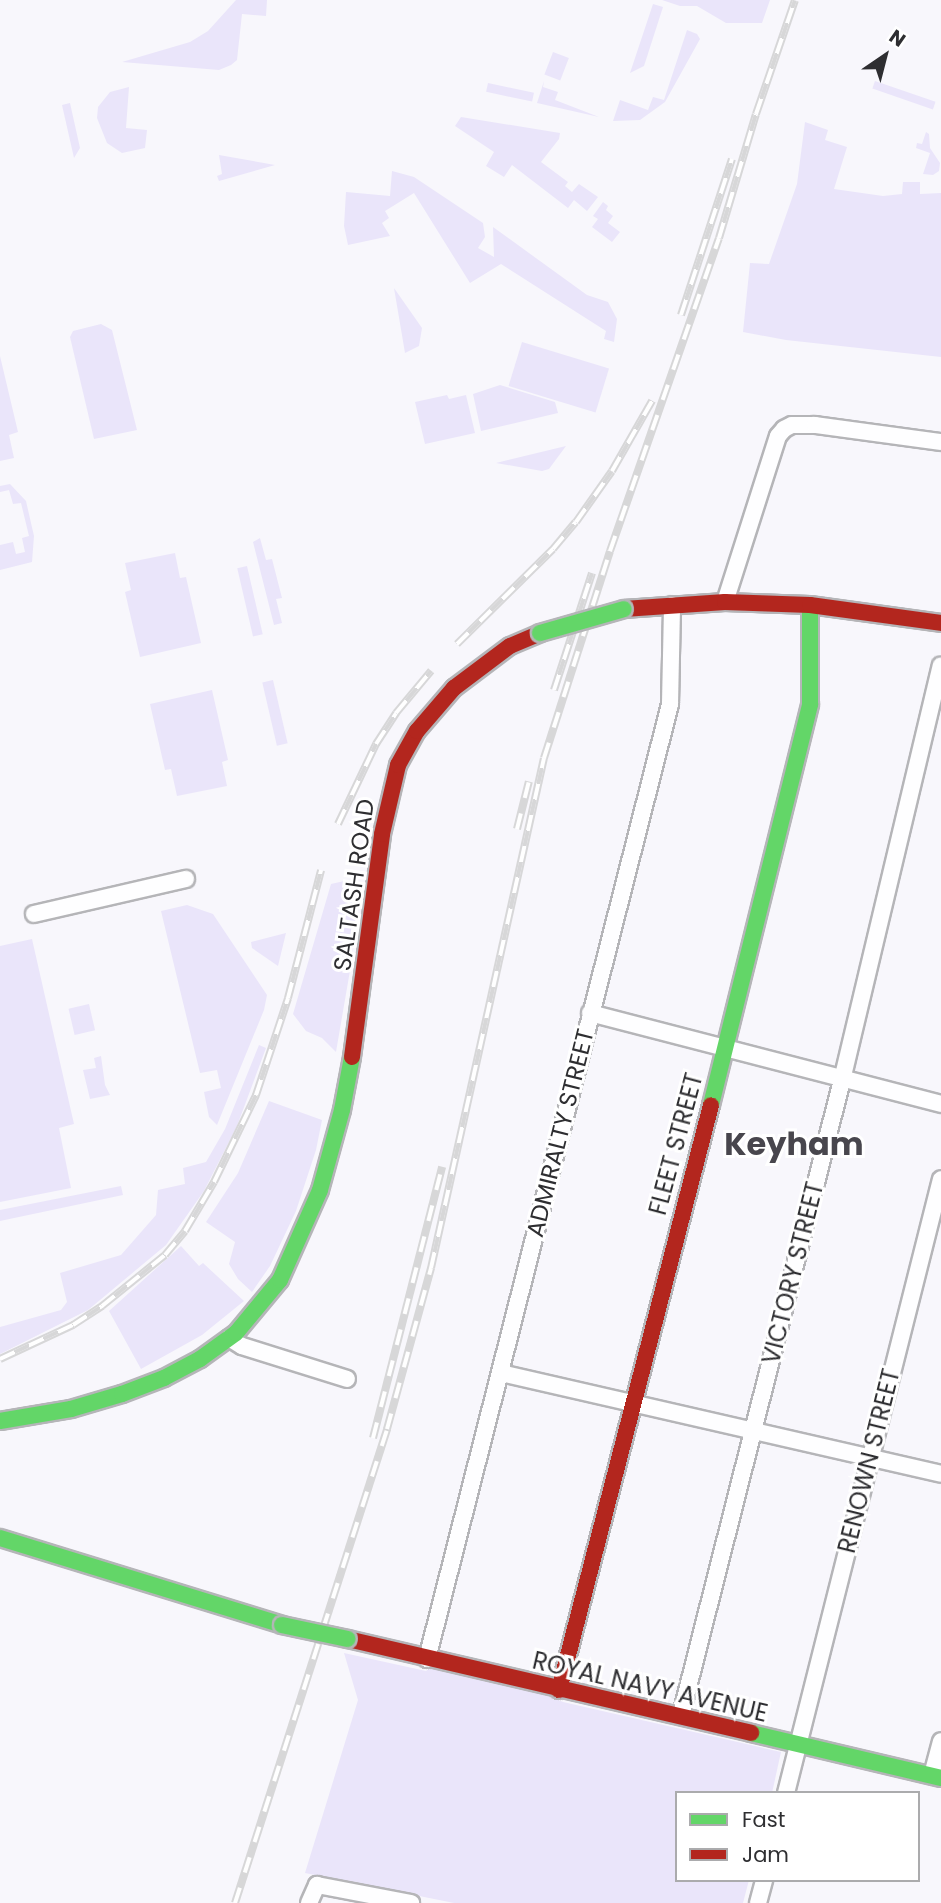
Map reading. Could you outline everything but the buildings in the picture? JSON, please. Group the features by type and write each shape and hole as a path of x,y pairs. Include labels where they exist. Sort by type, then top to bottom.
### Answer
{"street":[{"path":"725,602 778,436 784,429 792,425 815,425 941,442"},
{"name":"SALTASH ROAD","path":"0,1421 71,1409 122,1394 200,1359 229,1338 263,1304 280,1280 320,1190 342,1110 360,1010 382,834 398,765 417,731 454,688 510,646 540,633 624,609 725,602 810,605 941,623"},
{"name":"ADMIRALTY STREET","path":"427,1659 670,704 671,605"},
{"name":"FLEET STREET","path":"559,1690 810,704 810,605"},
{"name":"VICTORY STREET","path":"681,1715 842,1080 941,666"},
{"path":"34,914 186,879"},
{"path":"590,1013 941,1104"},
{"name":"RENOWN STREET","path":"786,1791 941,1179"},
{"path":"229,1338 242,1346 347,1379"},
{"path":"501,1373 941,1474"},
{"name":"ROYAL NAVY AVENUE","path":"0,1538 282,1625 937,1776"},
{"path":"937,1776 941,1741"},
{"path":"758,1903 763,1882"},
{"path":"309,1903 317,1885 411,1903"}],"shaded area":[{"path":"236,0 267,0 266,16 242,14 237,60 231,65 219,70 122,62 190,42 208,31"},
{"path":"662,0 770,0 762,23 726,23 697,6 680,6"},
{"path":"653,4 663,7 644,66 630,73"},
{"path":"687,30 697,34 700,39 665,102 640,120 613,121 620,100 648,110 653,97 664,100"},
{"path":"553,52 569,58 560,80 544,74"},
{"path":"544,81 543,87 558,92 555,100 599,117 537,103"},
{"path":"875,81 936,102 933,109 872,89"},
{"path":"488,83 534,93 532,102 486,92"},
{"path":"129,87 126,128 147,130 145,148 122,153 107,143 97,118 98,107 110,92"},
{"path":"70,103 80,148 74,158 62,105"},
{"path":"461,117 560,133 559,139 541,162 568,182 565,186 572,192 579,184 598,197 587,211 574,200 568,208 512,165 504,177 486,166 494,152 455,126"},
{"path":"805,122 828,130 825,140 847,147 834,189 883,196 902,194 903,182 920,182 920,194 941,193 941,357 786,340 743,332 750,263 769,264 797,184"},
{"path":"926,132 929,134 930,148 940,163 939,171 933,175 923,174 930,153 916,148 917,143 922,144"},
{"path":"219,155 275,165 219,181 217,176 222,174"},
{"path":"392,171 414,177 483,223 485,237 478,248 494,257 493,227 587,295 608,302 617,319 614,342 604,339 606,331 501,264 470,283 414,193 385,211 389,218 382,223 390,236 348,245 344,226 346,192 390,196"},
{"path":"603,202 608,206 606,210 613,216 608,223 620,232 612,242 592,227 598,219 593,216"},
{"path":"394,288 422,328 419,346 405,353"},
{"path":"101,324 112,330 137,430 94,439 70,337 73,331"},
{"path":"522,342 609,369 596,413 509,386"},
{"path":"0,356 18,432 9,435 14,458 0,461"},
{"path":"500,385 555,402 558,413 481,431 473,394"},
{"path":"447,395 449,399 466,395 475,433 425,444 415,402"},
{"path":"566,446 549,469 542,471 496,463"},
{"path":"10,484 26,501 34,536 32,562 0,570 0,545 13,542 16,554 25,552 22,538 29,536 21,503 13,504 9,490 0,492 0,486"},
{"path":"260,538 266,560 272,559 282,598 276,599 282,623 274,625 253,542"},
{"path":"175,553 180,578 186,577 201,643 140,657 125,592 131,590 125,563"},
{"path":"247,566 263,634 253,636 237,568"},
{"path":"273,680 288,743 277,746 262,682"},
{"path":"212,690 228,760 222,762 227,786 177,796 171,769 165,770 150,704"},
{"path":"358,878 352,959 336,1052 322,1038 306,1031 293,1014 331,884"},
{"path":"187,905 213,914 267,995 264,1010 217,1125 209,1117 204,1092 221,1088 217,1070 200,1073 161,911"},
{"path":"286,933 278,966 252,948 251,942"},
{"path":"32,939 74,1124 59,1128 71,1188 0,1202 0,946"},
{"path":"89,1004 95,1030 75,1035 69,1009"},
{"path":"259,1045 266,1048 237,1126 204,1191 166,1245 88,1310 0,1354 0,1327 61,1310 67,1302 60,1273 121,1255 156,1215 158,1190 185,1184 183,1168 206,1162 225,1129"},
{"path":"101,1056 105,1085 110,1095 90,1099 83,1070 96,1068 94,1058"},
{"path":"269,1101 322,1120 316,1150 296,1211 270,1266 252,1292 238,1279 229,1264 235,1242 206,1222 238,1173"},
{"path":"121,1186 123,1195 0,1221 0,1210"},
{"path":"181,1246 199,1266 203,1263 244,1301 202,1335 141,1369 109,1311"},
{"path":"344,1653 426,1671 434,1665 555,1691 556,1699 563,1702 781,1752 772,1791 675,1791 675,1882 748,1882 743,1903 454,1903 305,1873 358,1700"}],"railway":[{"path":"235,1903 387,1429 431,1268 544,758 610,551 719,238 756,114 795,0"},
{"path":"681,315 732,159"},
{"path":"457,644 553,549 576,522 612,471 652,401"},
{"path":"554,690 592,573"},
{"path":"338,824 376,744 396,713 431,671"},
{"path":"517,829 529,781"},
{"path":"0,1359 73,1325 102,1306 165,1255 185,1231 214,1182 256,1095 288,998 321,870"},
{"path":"373,1438 442,1167"}],"traffic: fast":[{"path":"711,1105 810,704 810,605"},
{"path":"540,633 624,609"},
{"path":"0,1421 71,1409 122,1394 164,1378 200,1359 236,1333 280,1280 320,1190 342,1110 352,1057"},
{"path":"0,1538 282,1625"},
{"path":"282,1625 348,1639"},
{"path":"751,1733 941,1778"}],"traffic: jam":[{"path":"624,609 725,602 810,605 941,623"},
{"path":"352,1057 382,834 398,765 417,731 454,688 510,646 540,633"},
{"path":"559,1690 711,1105"},
{"path":"348,1639 751,1733"}],"district":[{"name":"Keyham","path":"794,1144"}]}
